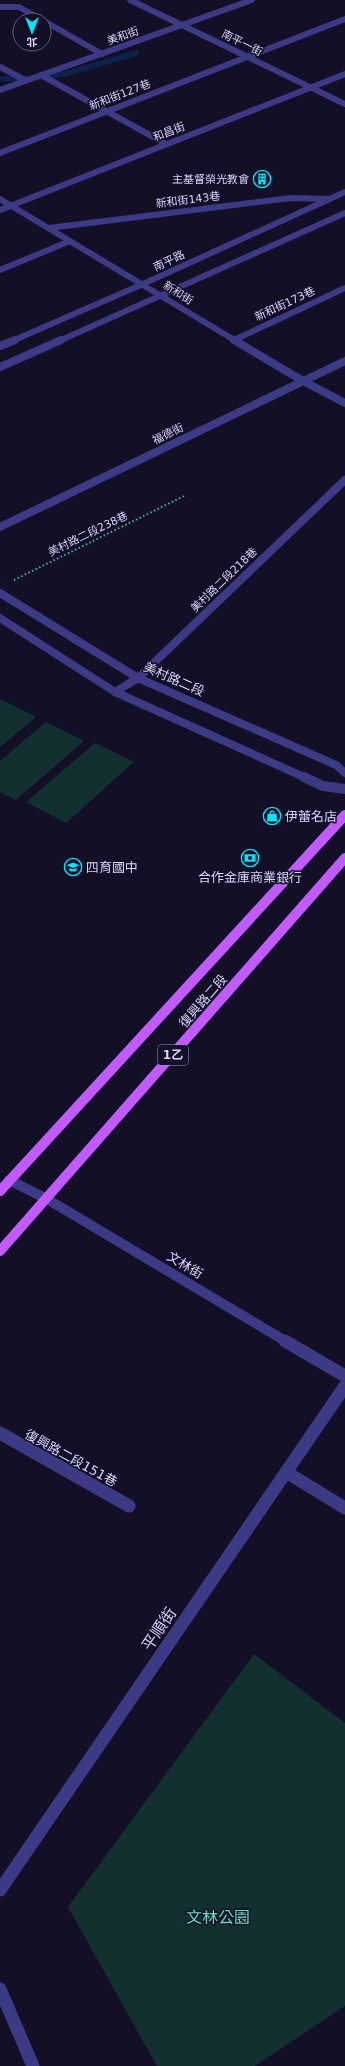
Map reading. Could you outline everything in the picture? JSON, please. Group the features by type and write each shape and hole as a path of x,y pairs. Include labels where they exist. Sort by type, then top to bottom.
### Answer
{"main road":[{"name":"復興路二段","path":"0,1191 345,815"},
{"name":"復興路二段","path":"0,1251 345,858"}],"street":[{"name":"南平一街","path":"130,0 345,104"},
{"name":"美和街","path":"0,90 252,0"},
{"path":"0,7 19,7 28,12"},
{"name":"新和街127巷","path":"0,153 345,20"},
{"path":"52,26 102,54"},
{"path":"0,67 25,80"},
{"name":"和昌街","path":"0,210 345,74"},
{"path":"40,75 166,144"},
{"name":"南平路","path":"0,346 143,284 345,192"},
{"name":"新和街143巷","path":"49,228 290,198 330,199"},
{"name":"新和街","path":"0,199 303,381 345,403"},
{"path":"0,366 161,296 345,213"},
{"path":"0,270 70,241"},
{"name":"新和街173巷","path":"234,340 345,288"},
{"name":"福德街","path":"0,527 345,361"},
{"name":"美村路二段218巷","path":"115,692 138,678 345,480"},
{"name":"美村路二段","path":"0,592 138,678 336,765 345,773"},
{"path":"0,618 115,692 323,786 345,789"},
{"name":"文林街","path":"9,1180 47,1199 345,1376"},
{"name":"平順街","path":"0,1890 345,1386"},
{"name":"復興路二段151巷","path":"0,1433 129,1506"},
{"path":"286,1472 345,1508"},
{"path":"0,1989 33,2066"}],"path":[{"name":"美村路二段238巷","path":"7,583 184,496"}],"green space":[{"path":"0,699 36,717 0,747"},
{"path":"46,722 84,741 16,800 0,792 0,761"},
{"path":"95,743 134,762 66,823 26,802"},
{"name":"文林公園","path":"254,1654 345,1723 345,2006 255,2066 157,2066 68,1907"}],"waterway":[{"path":"39,77 65,74 136,53"},
{"path":"0,79 27,78"}],"place":[{"name":"主基督榮光教會","path":"262,179"},
{"name":"伊蕾名店","path":"272,816"},
{"name":"合作金庫商業銀行","path":"250,858"},
{"name":"四育國中","path":"73,867"}]}
